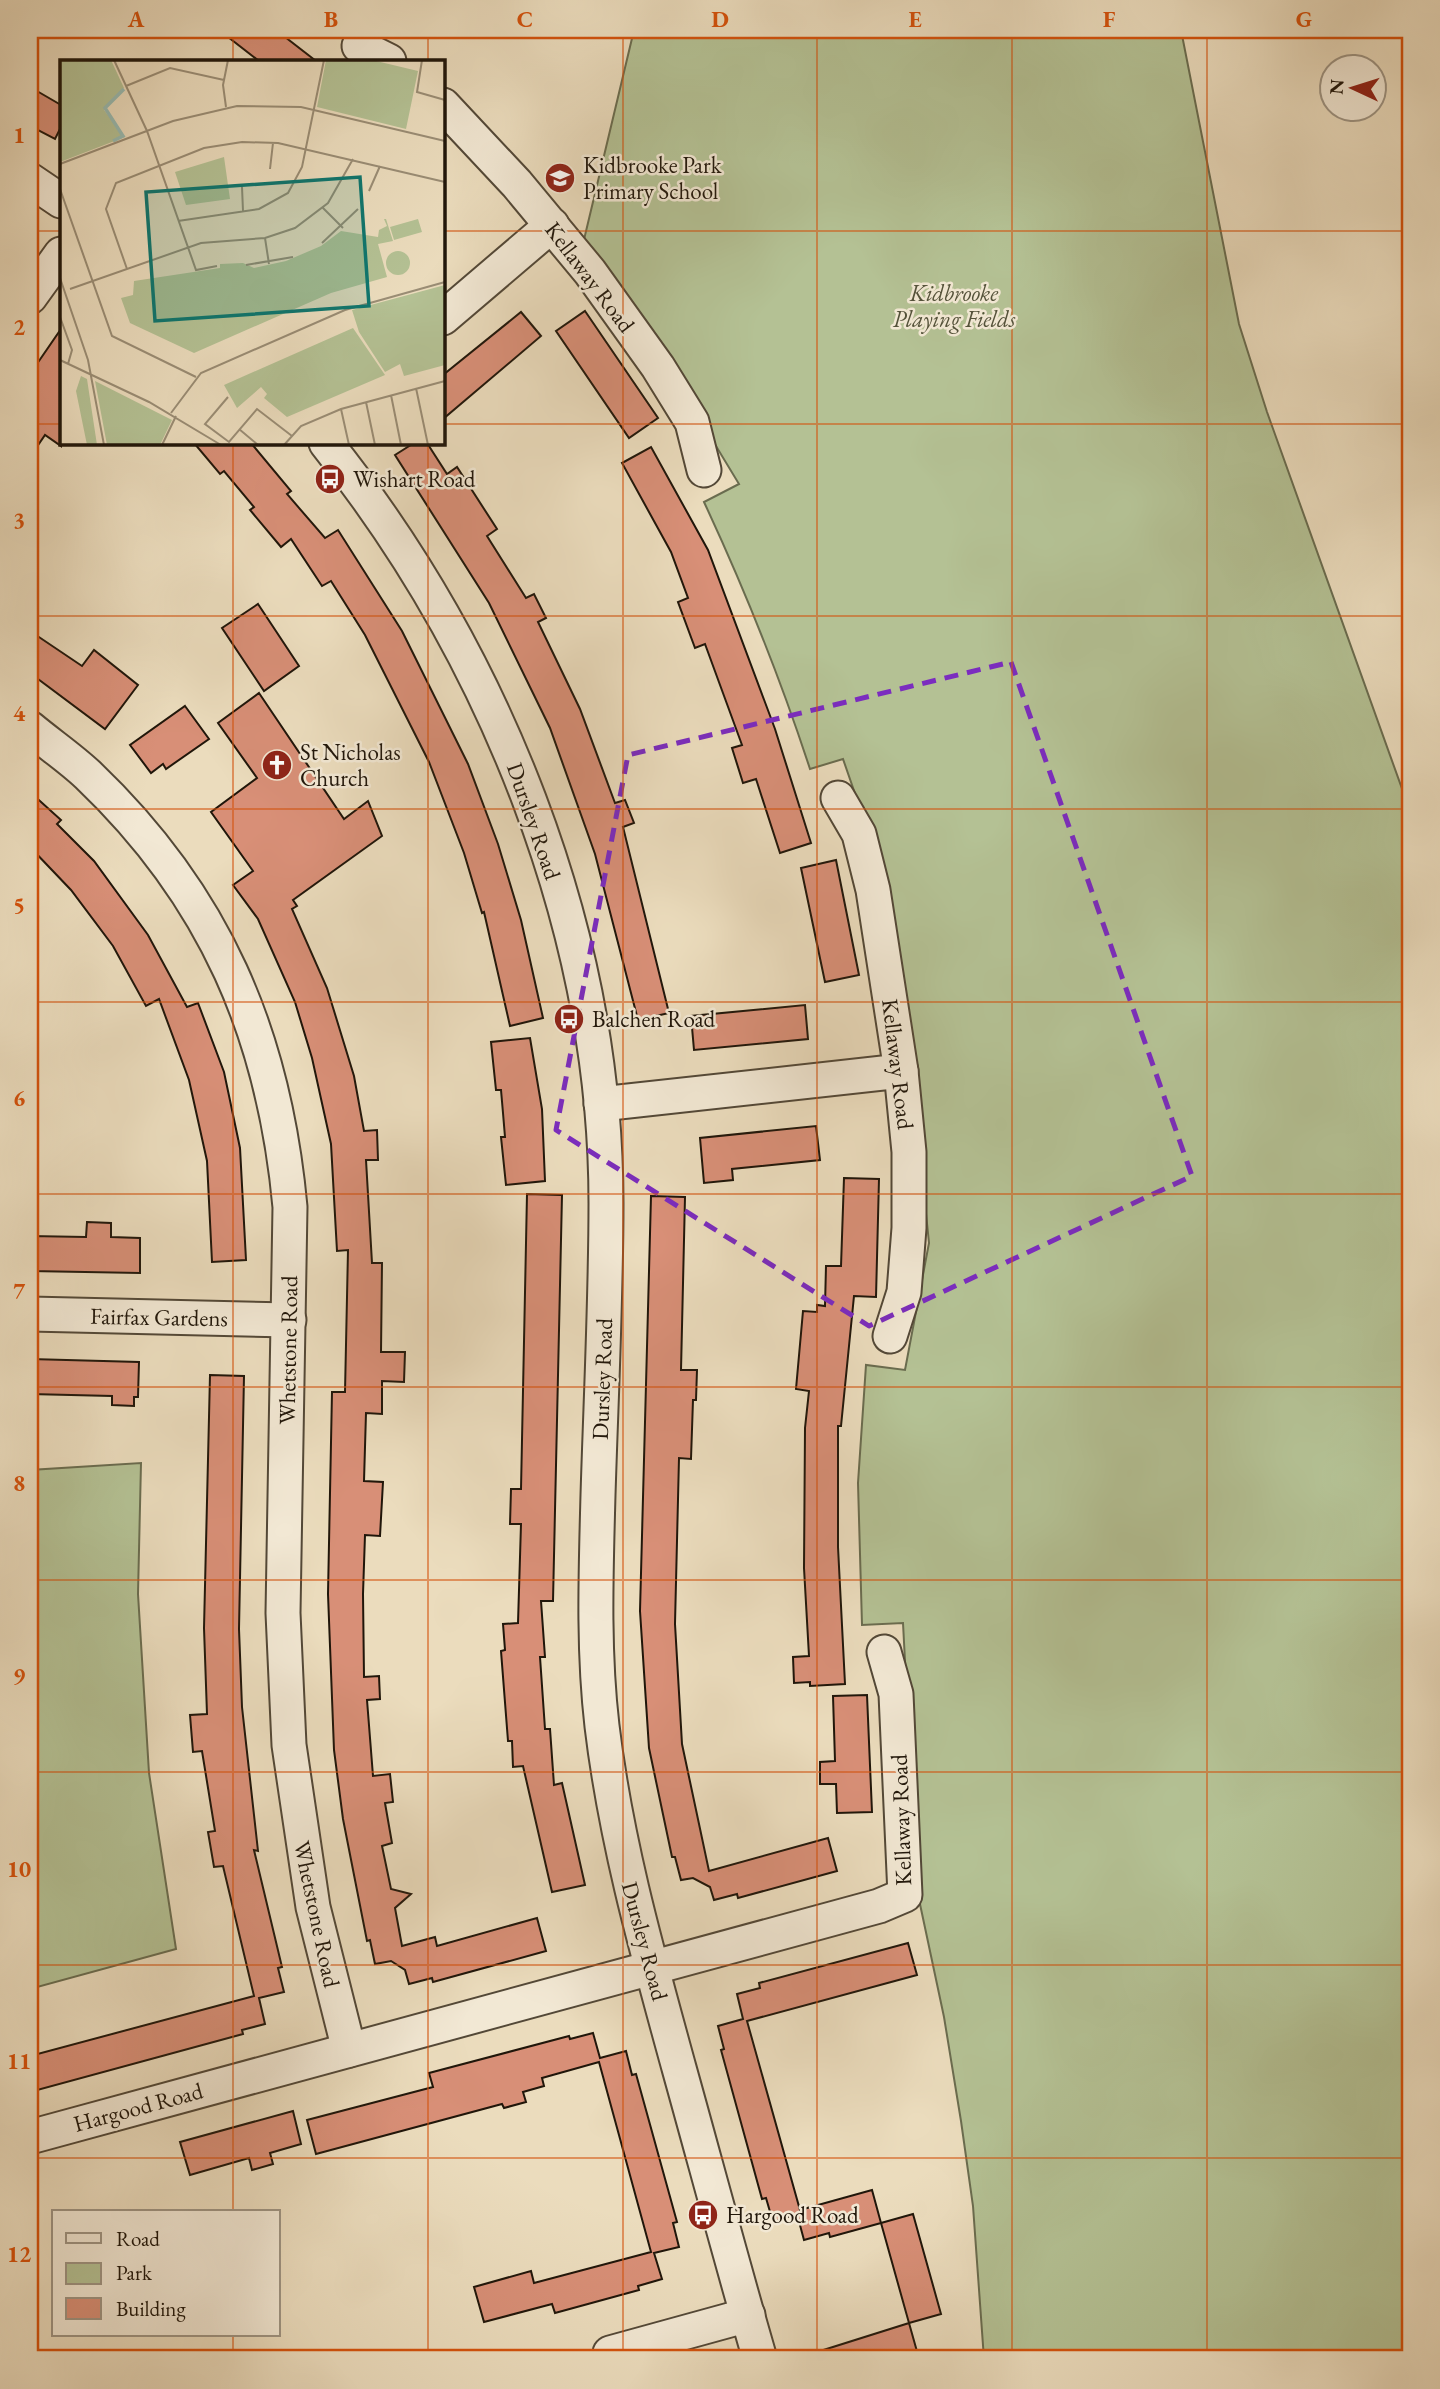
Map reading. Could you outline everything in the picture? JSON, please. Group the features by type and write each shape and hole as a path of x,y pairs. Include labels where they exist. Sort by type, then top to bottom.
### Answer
{"street":[{"path":"359,46 387,60"},
{"name":"Kellaway Road","path":"444,106 590,272 691,422 704,470"},
{"path":"30,180 60,200"},
{"path":"444,317 552,226"},
{"path":"30,297 60,255"},
{"name":"Dursley Road","path":"327,444 361,487 427,589 478,683 515,763 545,846 570,932 589,1018 601,1104 606,1198 595,1636 601,1723 614,1812 651,1967 760,2359"},
{"name":"Whetstone Road","path":"30,728 86,773 162,856 192,900 238,987 253,1021 269,1074 284,1140 290,1207 283,1613 289,1745 313,1908 349,2050"},
{"name":"Kellaway Road","path":"838,798 859,834 873,890 901,1072 909,1152 909,1228 904,1292 890,1336"},
{"path":"601,1104 901,1072"},
{"name":"Fairfax Gardens","path":"30,1314 289,1320"},
{"name":"Kellaway Road","path":"651,1967 879,1906 905,1895 896,1694 884,1651"},
{"name":"Hargood Road","path":"30,2137 651,1967"},
{"path":"610,2353 748,2315"}],"highlighted area":[{"path":"1011,662 1192,1176 869,1326 556,1130 628,755"}],"green space":[{"name":"Kidbrooke Playing Fields","path":"634,30 1181,30 1239,324 1267,412 1410,811 1410,2359 984,2359 973,2206 961,2121 944,2017 917,1890 903,1623 862,1625 858,1483 866,1365 905,1370 929,1243 921,1165 861,811 843,759 810,769 761,634 704,502 739,484 673,375 582,248"},
{"path":"141,1463 138,1594 149,1773 176,1949 30,1989 30,1470"}],"building":[{"path":"219,30 276,30 315,60 258,60"},
{"path":"30,87 60,104 60,129 55,139 30,126"},
{"path":"585,311 658,418 629,438 556,331"},
{"path":"521,312 541,336 444,418 444,374"},
{"path":"60,330 61,446 45,435 30,457 30,374"},
{"path":"195,444 252,444 291,491 287,494 325,538 338,530 402,631 468,764 498,844 521,920 543,1018 510,1026 484,912 482,913 464,853 429,762 365,635 331,581 322,586 291,539 281,547 250,510 254,507 224,471 220,474"},
{"path":"412,444 428,444 447,474 457,467 497,529 487,536 526,598 534,594 546,618 538,622 580,709 615,803 625,800 634,823 623,827 669,1013 638,1020 595,854 550,728 489,603 395,455"},
{"path":"651,447 708,550 775,729 811,843 780,853 756,779 743,783 732,748 742,745 705,644 695,648 678,602 688,598 671,552 622,463"},
{"path":"258,604 299,666 264,691 222,628"},
{"path":"30,631 82,666 94,650 138,685 105,729 30,673"},
{"path":"259,693 344,819 368,801 382,836 293,900 297,906 292,909 327,988 354,1076 364,1131 377,1130 378,1160 366,1160 372,1263 382,1263 381,1352 405,1352 404,1382 382,1381 382,1414 366,1413 364,1481 383,1482 380,1536 365,1535 363,1594 364,1677 379,1676 380,1699 367,1700 373,1776 390,1774 393,1802 385,1803 392,1843 382,1846 391,1889 411,1894 395,1908 402,1946 435,1937 437,1946 537,1918 546,1951 433,1982 432,1978 409,1984 405,1970 391,1961 375,1964 370,1940 367,1941 343,1819 334,1750 328,1594 332,1392 345,1392 348,1250 337,1251 331,1144 312,1058 295,1002 258,919 233,885 253,871 211,812 257,778 218,723"},
{"path":"185,706 209,739 166,769 163,764 151,773 130,745"},
{"path":"30,792 61,820 57,824 94,861 148,935 187,1007 198,1003 224,1072 240,1148 246,1260 212,1262 207,1161 189,1080 159,999 146,1006 113,946 71,890 30,847"},
{"path":"836,860 859,975 825,982 801,868"},
{"path":"805,1005 808,1039 694,1050 691,1016"},
{"path":"530,1038 542,1109 545,1181 506,1185 501,1137 505,1137 501,1090 496,1090 491,1042"},
{"path":"816,1126 820,1160 732,1169 733,1180 704,1183 700,1138"},
{"path":"844,1178 879,1179 876,1297 854,1296 841,1426 838,1426 838,1547 845,1684 810,1686 810,1682 794,1683 793,1657 809,1656 804,1568 805,1428 809,1391 796,1389 803,1311 817,1312 817,1305 825,1306 826,1266 841,1266"},
{"path":"527,1194 562,1195 553,1601 541,1601 545,1657 540,1657 545,1729 550,1729 554,1785 562,1783 585,1885 552,1892 523,1766 513,1767 512,1741 508,1741 501,1651 505,1650 503,1624 518,1623 521,1524 510,1524 511,1489 521,1489"},
{"path":"651,1196 685,1197 681,1370 697,1370 691,1459 679,1458 675,1624 682,1744 709,1871 828,1838 837,1871 738,1898 737,1894 714,1900 710,1887 693,1878 681,1880 675,1857 672,1857 649,1748 640,1611"},
{"path":"87,1222 111,1223 111,1237 140,1238 140,1273 30,1271 30,1236 86,1237"},
{"path":"30,1359 139,1362 138,1397 134,1397 134,1406 112,1405 112,1396 30,1394"},
{"path":"210,1375 244,1376 239,1629 242,1707 258,1851 254,1850 282,1967 278,1968 284,1992 259,1998 265,2024 242,2030 243,2034 30,2092 30,2056 254,1996 223,1866 214,1867 208,1832 215,1831 202,1751 193,1752 190,1715 207,1714 204,1628"},
{"path":"867,1695 872,1812 837,1813 836,1784 820,1784 820,1762 835,1761 833,1696"},
{"path":"908,1943 917,1975 747,2021 800,2210 872,2190 881,2223 830,2237 829,2233 804,2240 797,2214 773,2222 766,2198 762,2199 721,2050 724,2049 718,2026 743,2019 737,1994 760,1988 759,1983"},
{"path":"593,2033 600,2058 626,2051 632,2075 636,2074 677,2222 673,2223 679,2247 654,2253 662,2279 638,2286 639,2290 555,2313 552,2304 484,2322 474,2287 531,2271 534,2283 651,2252 599,2062 542,2078 544,2086 523,2092 526,2102 504,2108 502,2104 316,2154 307,2120 433,2087 429,2073 569,2036 570,2039"},
{"path":"293,2111 301,2144 270,2153 273,2164 252,2170 249,2158 190,2175 180,2142"},
{"path":"913,2214 941,2314 909,2323 881,2223"},
{"path":"909,2323 918,2355 904,2359 818,2359 817,2352"}],"place":[{"name":"Kidbrooke Park Primary School","path":"560,178"},
{"name":"Wishart Road","path":"330,479"},
{"name":"St Nicholas Church","path":"277,765"},
{"name":"Balchen Road","path":"569,1019"},
{"name":"Hargood Road","path":"703,2215"}]}
